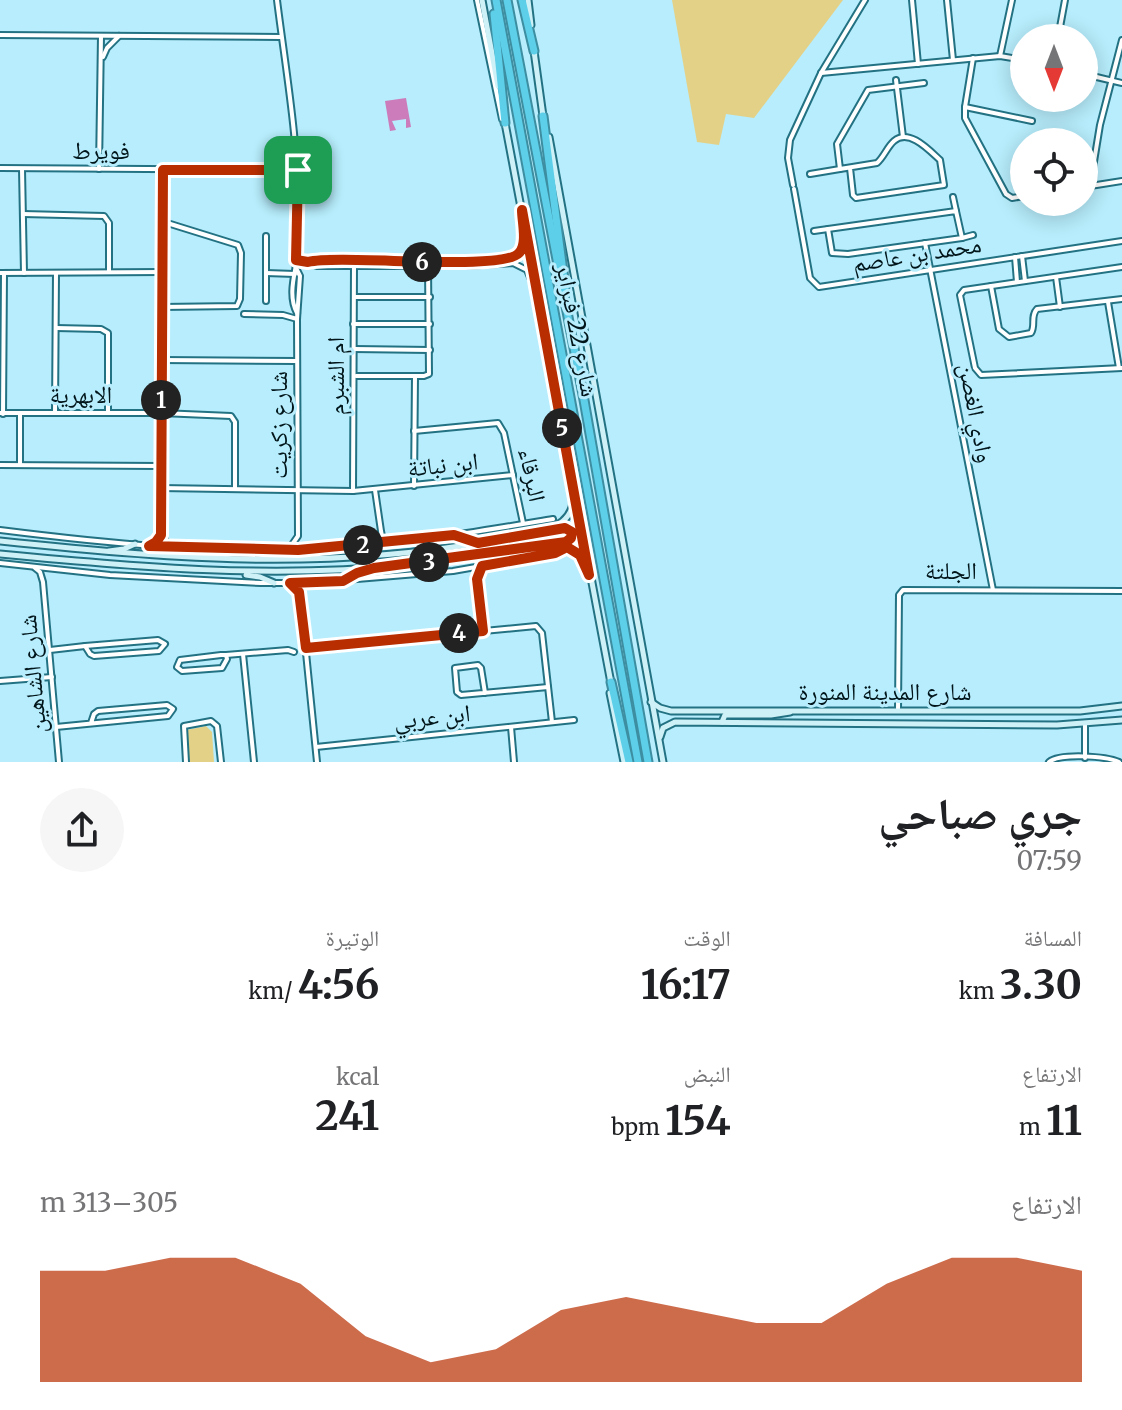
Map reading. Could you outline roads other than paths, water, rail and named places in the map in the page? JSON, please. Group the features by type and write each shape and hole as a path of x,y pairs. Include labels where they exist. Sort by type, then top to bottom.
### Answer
{"highway":[{"path":"495,0 505,123"},
{"name":"شارع 22 فبراير","path":"495,0 638,762"},
{"name":"شارع 22 فبراير","path":"507,0 648,762"},
{"path":"525,0 534,51"},
{"path":"543,116 565,301"},
{"path":"611,682 627,762"}],"main road":[{"name":"شارع 22 فبراير","path":"480,0 611,682"},
{"name":"شارع 22 فبراير","path":"534,51 543,116 552,151 663,762"},
{"path":"520,536 566,520 573,505 573,488"},
{"path":"0,541 226,560 355,557 478,543 565,528 572,534 566,542 374,568 229,572"},
{"path":"454,535 478,543"},
{"path":"106,552 135,544"},
{"path":"192,548 226,560"},
{"path":"516,549 573,549 580,555 589,575"},
{"path":"0,554 229,572 260,577 274,583"},
{"path":"343,581 374,568"},
{"name":"شارع المدينة المنورة","path":"651,702 671,711 1080,711 1122,706"},
{"path":"722,722 725,715 777,714 799,709"},
{"name":"شارع المدينة المنورة","path":"659,740 663,728 670,722 1085,724 1122,720"}],"street":[{"name":"شارع زكريت","path":"277,0 298,170 293,303 297,316"},
{"name":"محمد بن عاصم","path":"865,0 821,73 790,140 788,158 810,278 816,285 824,287 1122,241"},
{"path":"912,0 918,64"},
{"path":"947,0 953,60"},
{"path":"1000,56 1012,0"},
{"path":"1061,24 1065,0"},
{"path":"0,35 281,37"},
{"path":"99,169 101,36"},
{"path":"101,63 107,48 119,36"},
{"path":"1098,136 1122,40"},
{"path":"821,73 973,58 1010,58"},
{"path":"973,58 965,118 1010,197"},
{"path":"895,66 896,74"},
{"path":"1098,78 1122,83"},
{"path":"840,169 837,144 867,92 897,82 924,83"},
{"path":"897,82 903,137"},
{"path":"965,107 1032,121"},
{"path":"810,174 877,163 892,142 903,137 918,141 938,157 944,185 856,198 850,168"},
{"name":"فويرط","path":"0,168 298,170"},
{"path":"22,169 24,273"},
{"path":"149,546 161,535 163,170"},
{"path":"1098,184 1122,181"},
{"path":"953,197 962,238"},
{"path":"296,260 317,266 512,258 523,246 522,210"},
{"path":"814,231 956,211"},
{"path":"23,214 100,214 108,219 109,272"},
{"path":"162,307 237,306 240,302 241,253 238,245 164,222"},
{"path":"828,229 832,253 837,255 973,235"},
{"path":"266,236 266,301"},
{"name":"وادي الغصن","path":"925,243 993,590"},
{"path":"1022,256 1025,281"},
{"path":"1015,257 1017,282"},
{"path":"354,264 428,266 516,263 527,270 537,292"},
{"name":"ام الشبرم","path":"353,491 354,264"},
{"path":"355,376 426,376 430,372 428,266"},
{"path":"1108,302 1121,368 981,375 975,368 960,294 964,290 1122,267"},
{"name":"شارع زكريت","path":"294,271 300,274 297,316 298,536"},
{"path":"266,273 294,271"},
{"path":"1,414 2,273 163,272"},
{"path":"55,413 56,273"},
{"path":"1056,277 1060,307"},
{"path":"991,286 999,329 1009,337 1031,333 1034,328 1033,315 1037,309 1122,299"},
{"path":"354,297 430,297"},
{"path":"244,314 283,315 288,319 297,316"},
{"path":"353,324 430,324"},
{"path":"56,328 101,329 108,333 108,413"},
{"path":"1114,334 1122,333"},
{"path":"354,349 430,350"},
{"path":"161,360 297,361"},
{"path":"414,486 415,376"},
{"name":"الابهرية","path":"1,414 161,413 234,419 235,489"},
{"path":"20,414 20,465"},
{"name":"البرقاء","path":"414,431 498,423 504,433 523,523"},
{"path":"0,465 160,466"},
{"name":"ابن نباتة","path":"160,488 353,491 513,475"},
{"name":"ابن نباتة","path":"375,490 381,531"},
{"path":"0,530 149,546 308,550 454,535 553,519"},
{"path":"381,531 382,536 392,542"},
{"path":"372,544 381,531"},
{"path":"161,535 171,547"},
{"path":"298,536 308,550"},
{"path":"288,550 298,536"},
{"path":"0,563 110,575 309,583 470,568 555,553 564,547"},
{"path":"477,579 482,566"},
{"name":"شارع الشاهين","path":"34,567 40,572 43,582 59,762"},
{"path":"470,568 477,579 483,631"},
{"name":"شارع الشاهين","path":"43,582 52,569"},
{"path":"290,583 298,589 301,603 317,762"},
{"path":"301,603 303,590 309,583"},
{"name":"الجلتة","path":"898,710 899,593 905,589 1122,591"},
{"path":"306,648 528,625 541,628 552,722"},
{"path":"50,650 85,646 158,640 165,644 161,651 94,656 85,646"},
{"path":"226,655 227,663 220,668 182,671 176,665 180,660 226,655 288,650 294,652"},
{"path":"243,654 254,762"},
{"path":"485,693 478,665 455,668 458,694 485,693 548,687"},
{"path":"0,681 52,677"},
{"path":"56,727 168,716 173,709 167,705 98,711 91,723"},
{"name":"ابن عربي","path":"316,747 574,720"},
{"path":"186,762 184,726 211,721 217,726 221,762"},
{"path":"1085,724 1085,758"},
{"path":"511,727 514,762"},
{"path":"1049,762 1057,758 1110,759 1119,762"}]}
